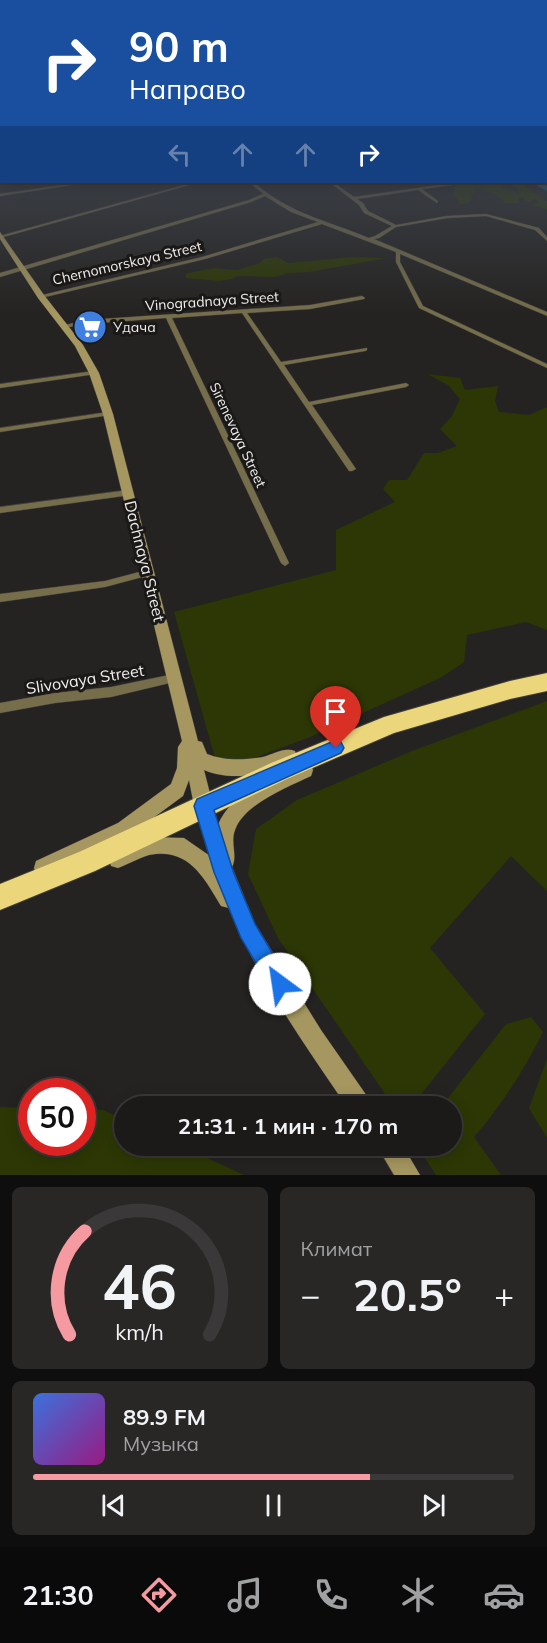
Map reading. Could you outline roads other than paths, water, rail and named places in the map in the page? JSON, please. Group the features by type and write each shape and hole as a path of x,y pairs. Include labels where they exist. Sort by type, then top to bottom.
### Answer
{"highway":[{"path":"0,897 86,862 203,806 392,724 510,690 547,682"}],"main road":[{"name":"Dachnaya Street","path":"0,236 64,326 94,373 108,414 128,493 186,724 203,806 224,872 248,931"},
{"path":"186,724 201,760 220,768 262,765 392,724"},
{"path":"0,888 124,829 177,790 185,768 186,724"},
{"path":"248,931 224,852 225,827 243,802 392,724"},
{"path":"0,906 150,846 184,847 207,866 313,1038 353,1096"},
{"path":"396,1156 408,1175"}],"street":[{"path":"0,236 118,204"},
{"path":"0,275 240,204"},
{"path":"278,204 290,212 369,239 547,314"},
{"path":"361,204 366,212 395,226"},
{"path":"369,239 395,226 447,217 486,214 537,229 547,240"},
{"name":"Chernomorskaya Street","path":"41,296 203,258 321,223"},
{"path":"398,251 398,262 421,307 547,366"},
{"name":"Vinogradnaya Street","path":"64,326 168,316 310,307 362,298"},
{"path":"244,312 352,469"},
{"name":"Sirenevaya Street","path":"168,316 285,564"},
{"path":"280,364 365,349"},
{"path":"0,386 94,373"},
{"path":"309,404 406,385"},
{"path":"0,430 108,414"},
{"path":"0,510 128,493"},
{"path":"0,598 105,584 147,573"},
{"name":"Slivovaya Street","path":"0,708 55,698 111,692 174,678"}],"place":[{"name":"Удача","path":"90,327"}]}
